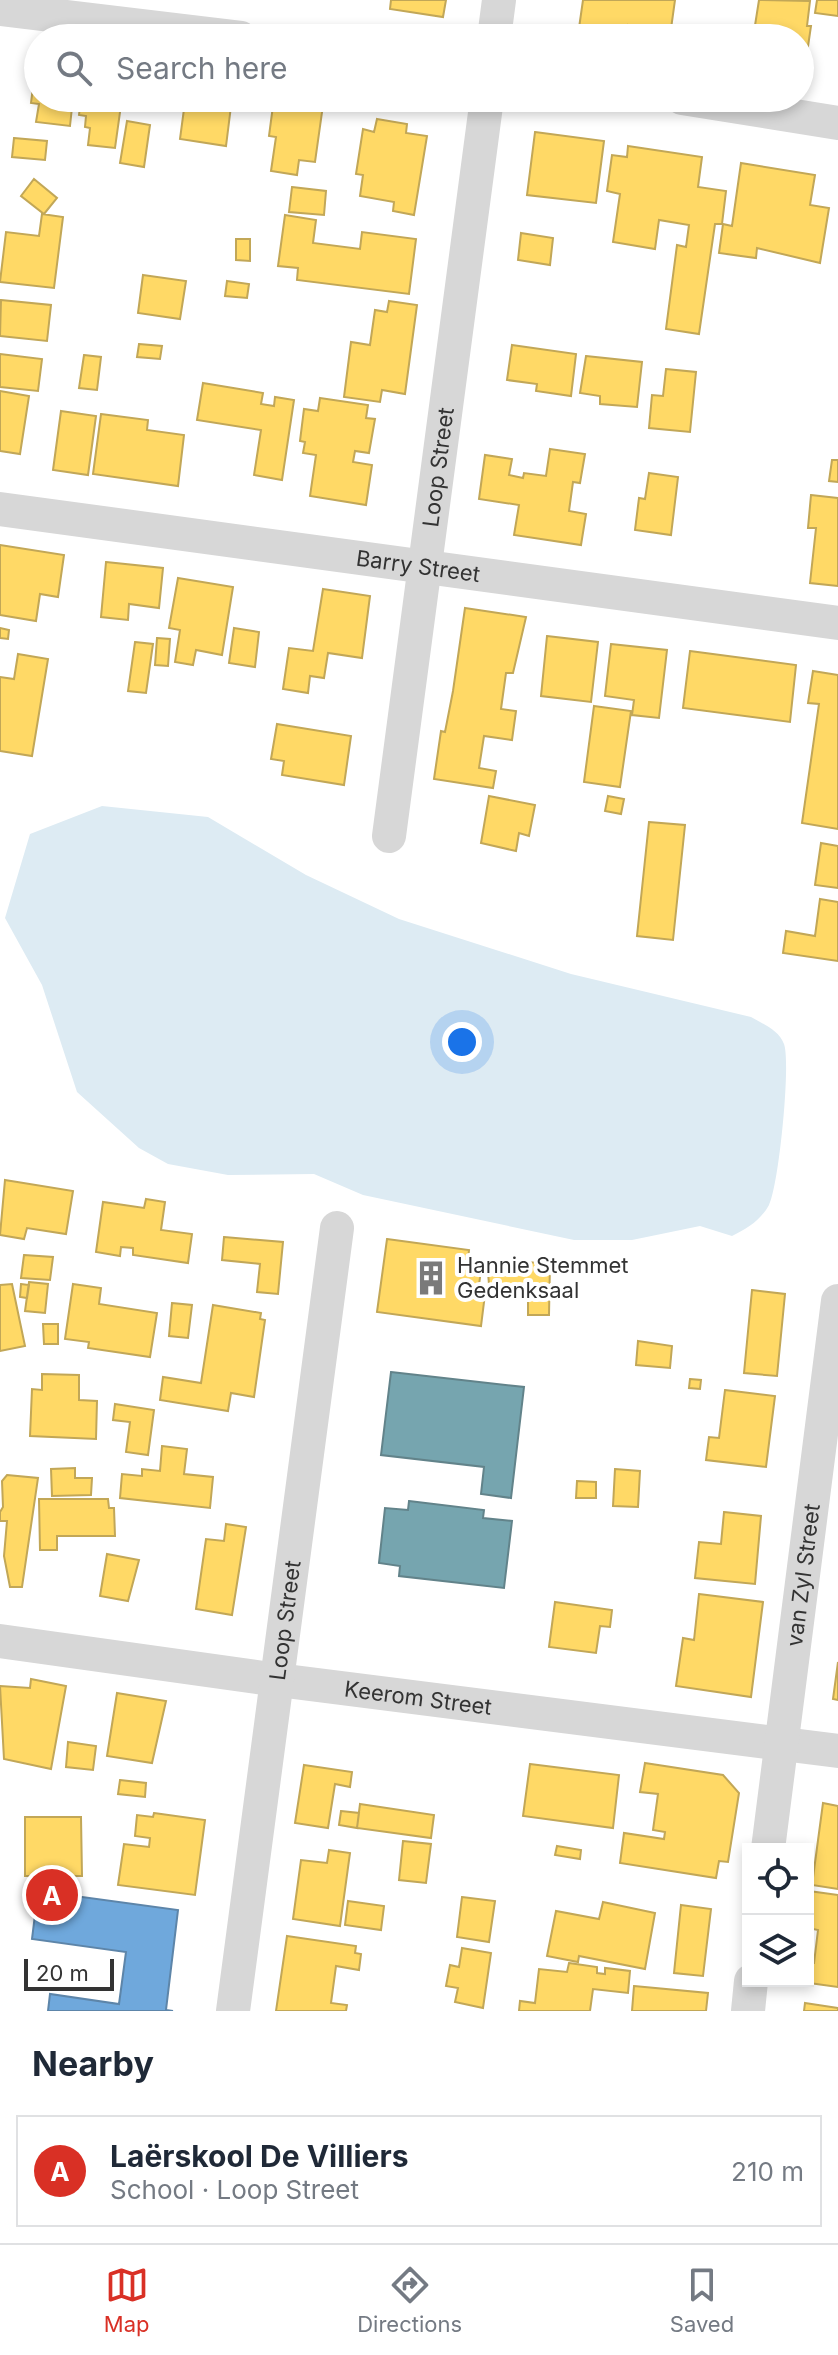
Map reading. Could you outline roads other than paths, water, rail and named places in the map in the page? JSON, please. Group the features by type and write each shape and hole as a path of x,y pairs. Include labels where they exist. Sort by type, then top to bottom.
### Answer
{"street":[{"path":"496,24 499,0"},
{"path":"0,9 125,24"},
{"name":"Loop Street","path":"389,836 485,112"},
{"path":"769,112 838,123"},
{"name":"Barry Street","path":"0,509 425,564 838,623"},
{"name":"Loop Street","path":"233,2011 337,1228"},
{"name":"van Zyl Street","path":"769,1843 838,1301"},
{"name":"Keerom Street","path":"0,1641 278,1680 838,1751"},
{"path":"748,2011 750,1987"}],"place":[{"name":"Hannie Stemmet Gedenksaal","path":"431,1278"},
{"name":"Laërskool De Villiers","path":"52,1895"}]}
